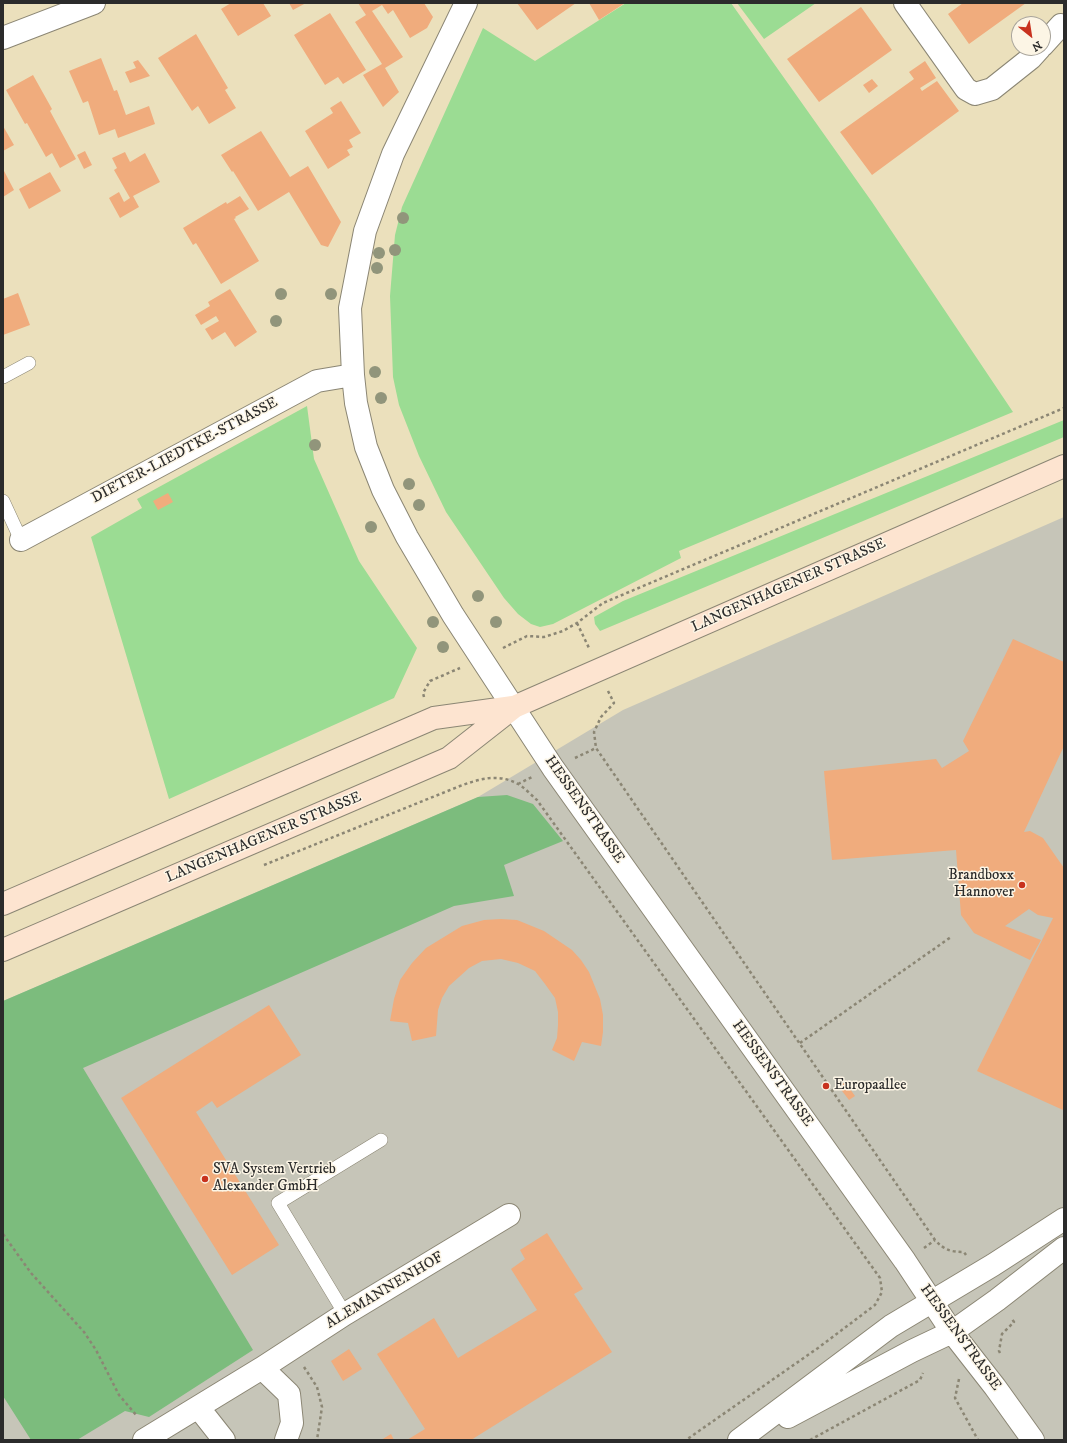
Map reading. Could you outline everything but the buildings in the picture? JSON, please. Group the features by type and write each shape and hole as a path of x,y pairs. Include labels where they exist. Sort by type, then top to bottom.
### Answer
{"main road":[{"name":"LANGENHAGENER STRASSE","path":"3,950 449,758 514,707 1064,466"},
{"name":"LANGENHAGENER STRASSE","path":"3,904 434,718 514,707"}],"street":[{"path":"3,38 94,3"},
{"name":"HESSENSTRASSE","path":"466,3 393,154 365,231 350,308 353,375 356,403 366,446 383,490 453,615 553,768 905,1260 952,1332 995,1387 1033,1440"},
{"path":"904,3 966,90 975,94 992,89 1033,56"},
{"path":"1051,37 1061,26"},
{"name":"DIETER-LIEDTKE-STRASSE","path":"20,540 317,381 353,375"},
{"name":"ALEMANNENHOF","path":"149,1437 262,1368 345,1314 509,1215"},
{"path":"739,1440 891,1326 1064,1219"},
{"path":"743,1440 912,1351 952,1332 997,1300 1064,1248"},
{"path":"262,1368 288,1394 292,1423 286,1440"},
{"path":"198,1407 224,1440"}],"lane":[{"path":"3,377 29,363"},
{"path":"3,501 20,540"},
{"path":"345,1314 278,1202 381,1140"}],"path":[{"path":"527,636 544,637 563,631 577,623 603,603 1064,408"},
{"path":"423,693 430,681"},
{"path":"614,703 601,717 594,732 596,748 935,1240 944,1249 954,1252 964,1252"},
{"path":"434,797 482,778 502,778 518,784 536,800 880,1278 882,1292 875,1305 818,1348 686,1440"},
{"path":"800,1043 951,937"},
{"path":"3,1234 31,1273 84,1332 96,1350 119,1395 149,1437"},
{"path":"966,1349 955,1398 978,1440"},
{"path":"810,1440 920,1380 924,1370"}],"shaded area":[{"path":"1064,517 1064,1440 3,1440 3,1001 478,797 623,710"}],"green space":[{"path":"626,3 731,3 872,202 1013,412 679,551 681,558 553,624 540,627 531,624 518,614 504,598 446,512 419,456 399,405 393,377 390,296 395,235 402,207 483,28 535,61"},
{"path":"737,3 816,3 764,39"},
{"path":"307,406 314,459 359,561 417,648 394,698 169,799 91,537 142,508 137,499"},
{"path":"1064,420 1064,437 600,631 595,624 594,617 623,601"},
{"path":"507,795 533,804 563,841 504,865 514,896 454,906 83,1068 253,1350 149,1417 125,1411 77,1440 31,1440 3,1396 3,1001 478,797"}],"place":[{"name":"Brandboxx Hannover","path":"1022,885"},
{"name":"Europaallee","path":"826,1086"},
{"name":"SVA System Vertrieb Alexander GmbH","path":"205,1179"}]}
